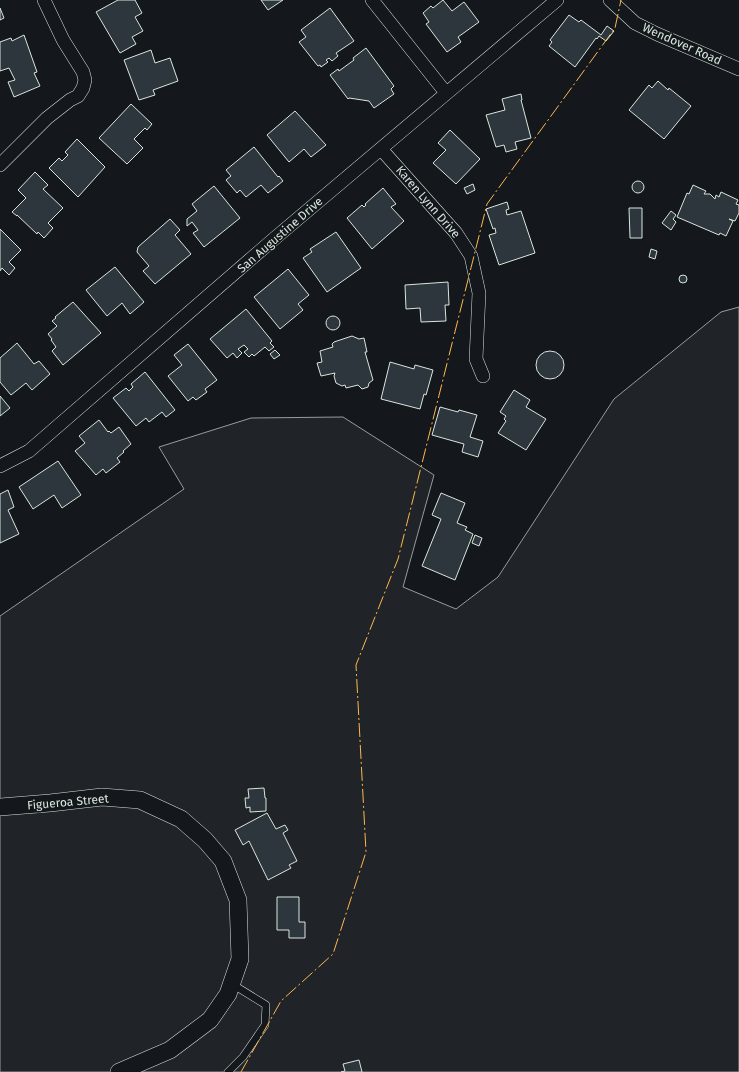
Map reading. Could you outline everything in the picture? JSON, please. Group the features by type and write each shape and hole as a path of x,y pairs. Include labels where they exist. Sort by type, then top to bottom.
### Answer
{"street":[{"path":"0,165 47,118 70,100 78,96 83,88 85,80 83,72 63,40 44,0"},
{"path":"372,0 446,93"},
{"name":"San Augustine Drive","path":"0,466 29,451 263,248 557,0"},
{"name":"Wendover Road","path":"610,0 620,11 635,23 739,69"},
{"name":"Karen Lynn Drive","path":"381,149 456,233 471,256 479,293 476,359 483,376"},
{"name":"Figueroa Street","path":"0,807 102,797 140,800 181,819 205,840 223,861 238,900 240,960 228,994 210,1020 170,1050 119,1072"}],"lane":[{"path":"228,1072 243,1058 265,1025 266,1005 232,984"}],"shaded area":[{"path":"739,307 739,1072 0,1072 0,616 184,489 159,447 251,418 343,417 434,475 403,587 456,609 498,577 614,399 721,312"}],"building":[{"path":"118,0 135,0 142,13 135,17 143,31 132,37 136,44 120,53 96,12"},
{"path":"261,0 283,0 268,10"},
{"path":"443,0 452,11 464,2 479,22 458,37 461,42 447,52 426,24 429,22 423,13 431,6 433,8"},
{"path":"0,8 4,18 0,20"},
{"path":"330,8 354,41 336,53 338,56 332,61 329,58 326,60 328,62 321,67 320,65 318,66 299,42 306,37 301,30"},
{"path":"569,15 579,22 581,20 601,35 607,26 614,31 606,41 599,36 597,39 596,38 575,67 549,46 552,42 550,40"},
{"path":"24,35 37,72 34,73 40,86 14,97 8,82 15,80 9,68 0,71 0,42 11,38 12,41"},
{"path":"366,48 394,86 391,89 394,94 374,108 369,101 348,99 330,75 338,69 339,71 354,60 353,58"},
{"path":"151,50 155,63 170,58 178,81 153,90 155,95 139,100 124,60"},
{"path":"658,81 691,106 664,139 629,110 649,85 652,88"},
{"path":"521,94 521,100 531,138 515,142 517,149 506,152 504,145 496,147 486,115 505,110 502,99"},
{"path":"131,104 152,124 147,130 145,128 134,139 143,148 127,164 99,138"},
{"path":"295,111 326,145 311,157 304,149 289,162 267,135"},
{"path":"450,130 480,159 456,184 433,163 446,150 438,143"},
{"path":"77,139 105,167 78,197 49,168 59,158 62,161 68,155 65,152"},
{"path":"254,147 278,177 279,176 283,181 268,193 261,185 246,197 240,190 237,193 226,180 231,176 226,170"},
{"path":"35,172 48,185 43,189 63,208 48,223 53,228 44,238 38,232 37,234 12,212 26,198 18,190"},
{"path":"638,181 642,183 644,187 642,191 638,193 634,191 632,187 634,183"},
{"path":"473,184 475,190 467,194 464,188"},
{"path":"693,185 706,191 704,194 710,194 715,199 716,195 719,197 721,192 738,200 736,204 739,205 739,213 735,221 729,219 733,221 726,236 720,233 719,235 677,217 687,193 689,194"},
{"path":"214,186 240,218 204,247 193,233 198,230 192,222 187,226 187,219 197,211 192,204"},
{"path":"383,188 396,204 391,207 404,221 372,249 347,218 362,205 364,207 366,205 365,204"},
{"path":"507,202 509,209 506,210 507,215 521,211 535,253 499,265 489,235 496,233 495,228 493,229 486,209"},
{"path":"629,208 642,208 642,238 630,238"},
{"path":"671,211 676,215 673,219 676,222 671,230 662,223"},
{"path":"170,219 180,230 175,235 191,254 155,284 143,271 149,266 137,252 138,247"},
{"path":"0,229 21,250 9,262 15,268 9,275 2,268 0,271"},
{"path":"336,232 361,268 327,292 303,258 312,252 310,249"},
{"path":"651,249 657,251 655,259 649,257"},
{"path":"115,267 144,302 130,314 122,303 107,316 86,290"},
{"path":"288,269 309,295 298,304 303,310 280,329 254,297"},
{"path":"681,275 685,275 687,279 685,283 681,283 679,281 679,277"},
{"path":"448,282 449,305 445,305 446,321 421,322 420,308 406,309 405,285"},
{"path":"73,302 101,333 63,365 52,351 56,347 48,334 57,326 52,321 56,318 55,317"},
{"path":"246,309 272,341 270,343 274,347 269,351 265,347 254,356 252,354 249,357 244,352 248,349 244,345 238,349 242,353 237,358 233,353 227,358 210,339"},
{"path":"333,316 338,318 340,323 338,328 333,330 328,328 326,323 328,318"},
{"path":"352,336 359,339 364,338 367,352 365,352 373,380 369,383 368,387 362,389 358,385 346,388 345,385 342,386 336,383 334,376 335,373 321,376 317,363 322,362 320,351 333,347 332,344 334,342"},
{"path":"17,343 34,364 39,361 50,374 32,390 26,383 11,395 0,382 0,358"},
{"path":"188,344 217,380 205,389 207,392 196,400 193,397 188,401 168,376 182,365 174,355"},
{"path":"275,350 280,355 274,359 270,354"},
{"path":"550,351 560,355 564,365 560,375 550,379 540,375 536,365 540,355"},
{"path":"390,362 414,369 415,365 433,370 426,395 424,394 420,409 381,399"},
{"path":"145,372 175,410 166,417 162,412 149,422 146,418 136,426 113,398 126,388 129,391 133,387 131,384"},
{"path":"514,390 530,400 526,407 546,419 526,450 498,433 506,421 504,419 506,416 500,412"},
{"path":"0,396 10,408 0,416"},
{"path":"440,407 477,415 470,437 483,441 478,457 462,452 464,444 432,435"},
{"path":"99,420 108,432 109,431 111,433 119,427 131,444 117,458 120,462 106,473 103,469 96,475 75,451 85,443 79,436"},
{"path":"58,461 81,495 62,508 54,495 33,509 19,487"},
{"path":"8,490 14,507 8,510 19,534 0,543 0,494"},
{"path":"441,493 465,503 457,523 467,527 465,530 473,534 455,580 422,566 441,519 432,515"},
{"path":"475,535 482,538 479,546 472,543"},
{"path":"264,788 266,811 250,812 250,807 246,808 245,798 249,798 248,789"},
{"path":"267,813 276,829 285,825 288,830 283,833 297,861 289,865 291,868 268,880 249,841 243,845 235,830"},
{"path":"277,897 299,897 299,922 305,922 305,938 289,938 289,930 277,930"},
{"path":"359,1060 362,1072 341,1072 345,1071 343,1064"}],"power":[{"path":"241,1072 281,1001 333,954 366,852 356,665 398,559 487,204 615,28 621,0"}]}
